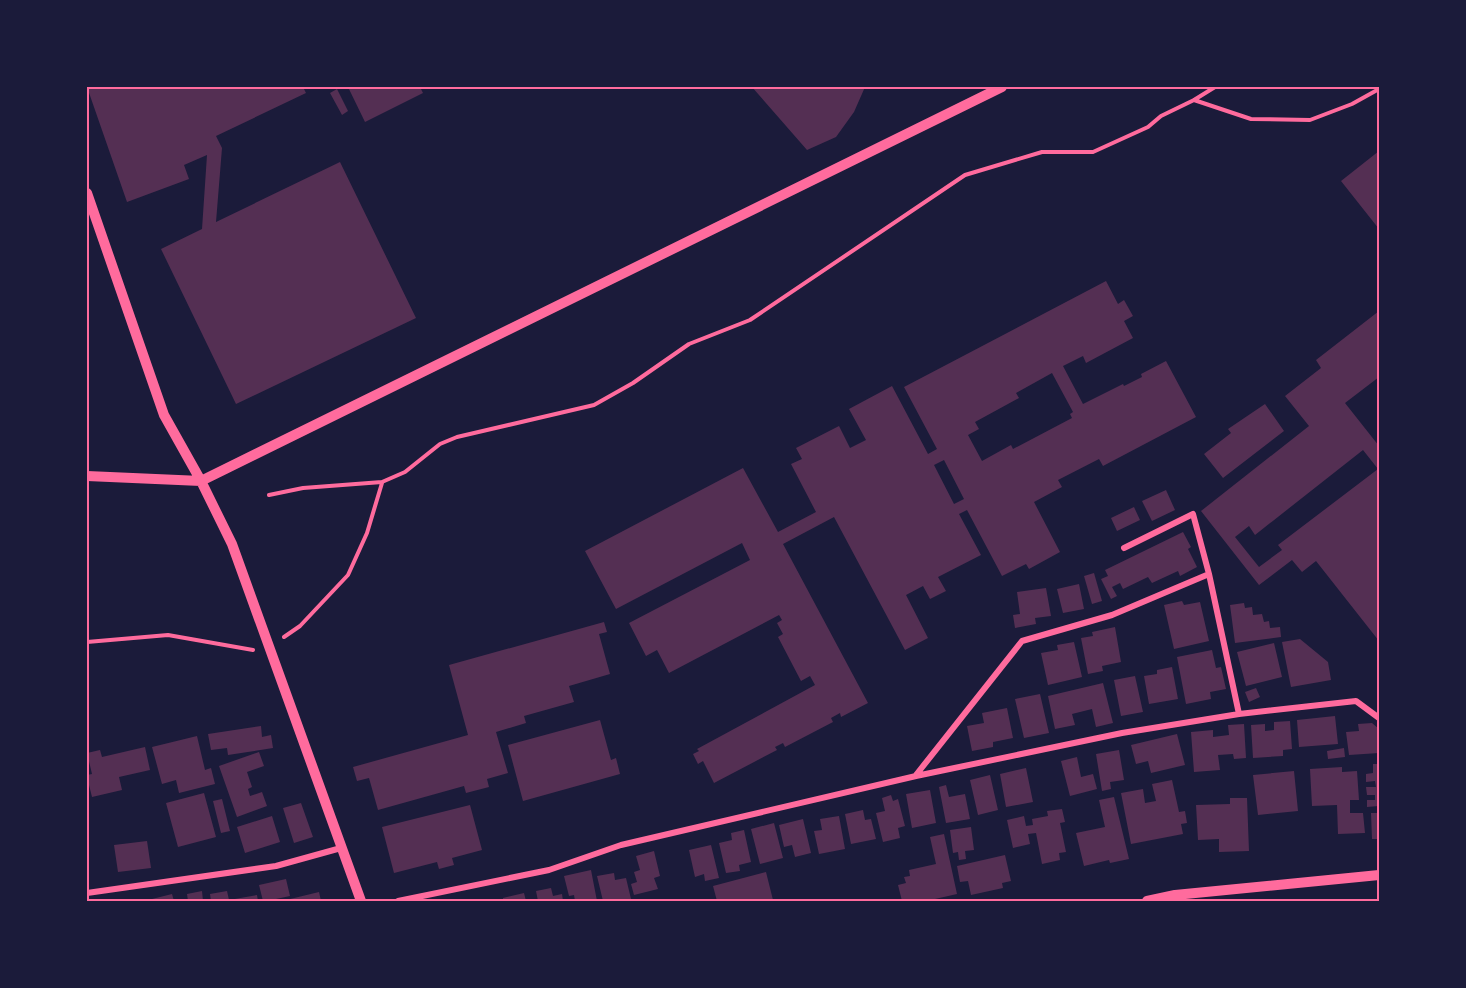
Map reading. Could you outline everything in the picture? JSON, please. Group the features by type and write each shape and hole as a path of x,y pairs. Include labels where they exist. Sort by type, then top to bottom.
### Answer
{"street":[{"path":"87,476 201,481 1002,87"},
{"path":"87,193 164,415 201,481 232,544 361,901"},
{"path":"1125,548 1193,514 1209,574 1239,714"},
{"path":"916,776 1022,641 1112,615 1209,574"},
{"path":"398,901 549,870 621,845 916,776 1122,733 1239,714 1356,701 1379,718"},
{"path":"87,893 276,866 341,848"},
{"path":"1147,901 1379,875"}],"path":[{"path":"269,495 303,488 382,482 405,472 440,444 456,437 594,405 689,344 750,320 965,175 1042,152 1093,152 1148,127 1161,116 1215,87"},
{"path":"1194,100 1251,119 1310,120 1352,104 1379,89"},
{"path":"348,575 367,533 382,482"},
{"path":"87,642 168,635 199,640"}],"building":[{"path":"87,87 303,87 306,93 216,136 222,148 216,222 340,162 416,318 236,404 161,249 202,229 207,155 184,165 189,179 127,202"},
{"path":"348,87 420,87 423,93 365,122"},
{"path":"752,87 865,87 854,112 836,137 807,150"},
{"path":"337,89 348,111 342,115 330,93"},
{"path":"1379,151 1379,229 1341,181"},
{"path":"1106,281 1118,304 1124,300 1133,316 1124,321 1133,338 1086,363 1083,356 1063,366 1083,404 1142,377 1141,374 1166,361 1196,417 1103,466 1099,459 1058,480 1062,487 1034,502 1060,552 1029,569 1026,564 1002,576 967,510 959,514 981,555 938,577 946,591 930,599 923,586 906,595 928,638 905,650 834,517 783,544 868,703 841,717 840,713 831,718 833,722 785,747 783,743 775,747 777,750 714,783 703,761 698,764 693,754 699,751 697,749 815,685 810,676 801,681 778,637 783,634 777,623 782,620 779,615 669,673 657,650 646,656 629,623 750,560 742,543 616,609 585,551 743,468 778,532 816,512 791,464 802,459 796,448 839,426 850,448 866,440 849,409 892,386 928,454 937,449 904,387","holes":["1052,373 1073,412 1070,414 1072,418 1013,449 1011,445 982,461 968,435 979,429 975,422 1019,398 1016,393","944,460 964,499 954,504 934,465"]},
{"path":"1379,311 1379,377 1345,403 1379,446 1379,641 1316,561 1302,572 1292,560 1259,585 1201,511 1309,426 1285,396 1321,368 1316,360","holes":["1363,450 1378,469 1278,545 1282,550 1259,567 1235,537 1249,526 1255,535"]},
{"path":"1265,404 1284,431 1223,478 1204,454 1231,433 1228,429"},
{"path":"1166,490 1175,510 1152,521 1142,501"},
{"path":"1134,507 1140,520 1117,531 1111,518"},
{"path":"1183,532 1191,547 1188,549 1197,567 1180,576 1178,571 1152,583 1148,577 1123,589 1120,583 1112,587 1117,596 1111,599 1101,579 1108,576 1105,570"},
{"path":"1094,573 1102,601 1092,604 1084,576"},
{"path":"1079,584 1084,609 1063,613 1057,589"},
{"path":"1046,588 1051,616 1035,618 1036,624 1015,628 1013,615 1020,614 1017,592"},
{"path":"1182,601 1184,605 1200,602 1209,641 1174,649 1164,605"},
{"path":"1244,603 1245,608 1252,607 1253,615 1262,614 1264,622 1269,621 1270,628 1280,627 1281,637 1235,643 1230,605"},
{"path":"604,622 607,632 599,634 610,674 569,686 574,702 524,716 526,723 496,732 508,773 487,779 489,787 466,793 464,786 378,810 369,778 357,781 353,767 468,735 449,665"},
{"path":"1115,627 1121,662 1102,666 1103,671 1088,674 1081,638 1093,636 1092,632"},
{"path":"1300,639 1328,662 1331,680 1291,687 1282,642"},
{"path":"1074,642 1082,677 1048,685 1041,653 1058,650 1057,645"},
{"path":"1274,643 1282,677 1246,686 1237,652"},
{"path":"1212,650 1216,668 1221,667 1226,689 1210,692 1211,699 1186,704 1177,657"},
{"path":"1172,667 1178,699 1149,704 1144,676 1157,674 1157,670"},
{"path":"1135,676 1143,712 1121,716 1114,680"},
{"path":"1103,683 1113,723 1096,727 1092,709 1072,714 1075,725 1055,729 1048,696"},
{"path":"1256,688 1260,697 1249,702 1245,692"},
{"path":"1040,694 1049,733 1024,738 1015,699"},
{"path":"1007,708 1013,738 993,742 993,747 972,751 967,726 984,723 982,713"},
{"path":"1335,716 1338,744 1299,747 1297,720"},
{"path":"600,720 611,760 616,758 620,774 523,801 508,745"},
{"path":"1290,721 1292,749 1283,750 1283,756 1253,758 1251,725 1265,724 1265,731 1274,730 1274,722"},
{"path":"1372,723 1379,729 1379,753 1349,755 1346,732 1359,731 1358,724"},
{"path":"1244,724 1246,758 1234,759 1233,754 1218,755 1220,770 1194,772 1191,732 1213,730 1213,737 1229,735 1228,725"},
{"path":"261,726 262,737 271,735 273,748 228,755 227,748 211,750 208,734"},
{"path":"1177,734 1185,765 1151,773 1148,761 1136,764 1131,745"},
{"path":"197,736 205,770 211,768 215,784 179,793 176,780 162,784 152,747"},
{"path":"145,747 150,770 119,777 122,790 92,797 87,777 92,774 87,753 100,750 102,757"},
{"path":"1344,748 1345,757 1328,759 1327,751"},
{"path":"1119,750 1124,780 1110,782 1111,789 1102,791 1096,754"},
{"path":"259,752 264,766 247,772 252,787 248,789 250,796 262,792 267,806 237,817 219,766"},
{"path":"1077,757 1081,777 1093,774 1097,789 1070,796 1061,761"},
{"path":"1373,764 1379,764 1379,806 1367,807 1367,800 1375,800 1375,795 1367,795 1366,787 1376,787 1375,781 1366,782 1366,774 1373,773"},
{"path":"1342,767 1342,772 1357,771 1359,800 1350,800 1350,813 1363,813 1365,833 1338,834 1337,805 1312,806 1310,769"},
{"path":"1026,768 1033,802 1006,807 1000,774"},
{"path":"1294,771 1298,811 1258,815 1253,775"},
{"path":"990,775 998,810 978,815 970,780"},
{"path":"1172,780 1179,812 1185,811 1187,823 1181,824 1183,834 1131,844 1121,793 1143,789 1145,803 1156,801 1152,784"},
{"path":"946,785 949,797 965,794 970,819 946,823 939,787"},
{"path":"930,790 936,823 912,828 906,794"},
{"path":"204,793 216,837 178,847 166,803"},
{"path":"891,795 893,801 898,799 905,826 898,828 900,838 883,842 876,813 885,811 882,798"},
{"path":"1114,797 1129,859 1110,863 1109,860 1084,866 1076,833 1105,827 1099,800"},
{"path":"1230,798 1247,798 1249,851 1219,852 1219,839 1198,840 1196,805 1230,804"},
{"path":"222,799 230,831 221,833 213,801"},
{"path":"301,803 313,837 294,843 283,808"},
{"path":"470,805 482,850 452,858 454,865 439,869 437,862 394,873 382,827"},
{"path":"1062,809 1065,822 1060,823 1066,852 1059,853 1060,860 1042,864 1036,833 1028,834 1030,844 1013,848 1007,820 1024,816 1026,826 1033,825 1032,819 1048,816 1047,811"},
{"path":"863,810 865,820 871,819 876,839 851,844 845,814"},
{"path":"1371,813 1379,813 1379,839 1372,839"},
{"path":"272,816 280,842 245,853 237,827"},
{"path":"839,816 845,849 819,854 814,831 822,830 820,819"},
{"path":"803,819 811,853 795,857 792,845 784,847 779,825"},
{"path":"774,823 783,858 760,864 751,829"},
{"path":"971,827 974,850 965,851 966,859 959,860 958,852 953,853 950,830"},
{"path":"744,830 751,862 739,865 740,871 726,873 719,843 732,840 731,833"},
{"path":"944,834 957,894 935,899 936,901 902,901 898,885 906,883 904,877 910,876 909,870 936,864 930,837"},
{"path":"147,841 151,868 118,872 114,845"},
{"path":"711,845 719,878 705,881 704,874 695,877 689,850"},
{"path":"654,851 660,876 654,878 658,889 634,895 631,884 637,882 634,872 640,870 636,856"},
{"path":"1005,855 1011,881 1002,883 1003,888 971,895 968,881 960,882 957,866"},
{"path":"591,870 597,901 575,901 574,895 569,896 564,876"},
{"path":"766,872 773,900 717,901 713,886"},
{"path":"614,873 615,880 626,878 631,899 603,901 597,876"},
{"path":"286,879 290,896 276,899 276,901 263,901 259,885"},
{"path":"551,888 553,896 562,894 563,901 538,901 536,891"},
{"path":"202,891 203,901 188,901 187,894"},
{"path":"227,891 229,900 257,895 258,901 211,901 210,894"},
{"path":"319,892 321,901 286,901 286,900"},
{"path":"524,893 526,901 503,901 503,898"},
{"path":"172,894 174,901 148,900"}]}
